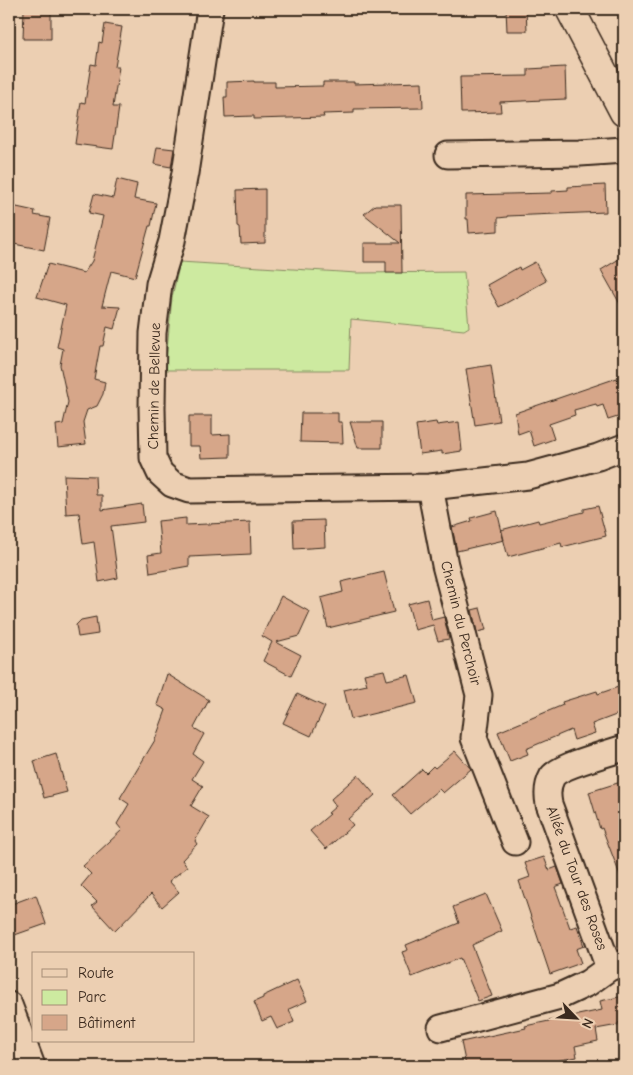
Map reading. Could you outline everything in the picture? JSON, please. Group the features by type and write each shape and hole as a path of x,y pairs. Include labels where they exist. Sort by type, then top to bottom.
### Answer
{"street":[{"name":"Chemin de Bellevue","path":"210,9 172,241 159,284 154,323 153,458 160,473 172,484 189,490 430,487 528,476 598,457 624,447"},
{"path":"570,9 617,79 624,112"},
{"path":"448,155 580,154 624,150"},
{"name":"Chemin du Perchoir","path":"430,487 445,564 479,695 474,738 515,842"},
{"name":"Allée du Tour des Roses","path":"617,966 549,804 547,791 552,776 564,768 624,748"},
{"path":"441,1028 560,996 588,983 617,966"},
{"path":"9,1006 32,1066"}],"green space":[{"path":"180,262 357,273 464,272 469,327 464,330 351,319 349,370 165,370 172,297"}],"building":[{"path":"24,9 51,9 51,39 23,39"},
{"path":"506,9 526,9 527,31 507,31"},
{"path":"105,24 122,27 115,67 119,67 113,107 119,107 113,149 75,144 81,102 85,103 91,64 96,65 99,42 102,43"},
{"path":"565,67 566,99 500,102 501,112 461,113 460,77 528,76 528,69"},
{"path":"227,82 275,82 275,87 323,86 323,82 354,82 354,84 422,82 423,108 354,109 354,113 323,114 324,117 254,119 254,116 225,117 224,97 227,97"},
{"path":"157,147 174,149 171,167 154,164"},
{"path":"117,179 137,184 134,199 156,203 151,226 149,226 135,277 111,271 102,306 120,307 114,329 107,327 103,346 100,346 94,379 105,382 103,394 97,406 87,410 83,422 86,444 58,447 56,425 63,424 68,402 60,365 63,349 57,347 66,305 37,297 48,264 84,273 92,261 103,216 89,213 94,194 113,198"},
{"path":"605,185 606,212 507,216 498,218 498,231 469,233 468,219 466,219 466,195 552,193 552,191 568,190 568,187"},
{"path":"265,189 265,243 241,244 240,227 238,226 237,190"},
{"path":"375,205 401,205 402,273 386,273 386,262 364,262 364,243 400,243 364,214"},
{"path":"12,206 35,211 34,215 50,218 44,250 14,244 14,242 9,241 9,222"},
{"path":"624,256 624,311 601,270"},
{"path":"535,262 546,281 499,307 487,285 519,267 520,270"},
{"path":"491,365 499,421 475,425 466,369"},
{"path":"617,378 624,397 624,415 608,420 603,405 597,407 596,404 574,410 575,415 549,424 554,439 534,446 529,430 518,434 515,413"},
{"path":"301,413 338,413 338,422 342,422 343,443 300,442"},
{"path":"189,416 212,416 212,435 230,434 230,457 201,458 200,446 189,446"},
{"path":"350,422 382,422 382,448 358,448"},
{"path":"436,422 437,425 459,422 462,451 442,454 442,451 420,454 416,425"},
{"path":"64,475 95,476 96,495 102,495 102,510 142,504 144,522 111,526 118,578 99,582 94,542 83,544 79,513 66,514"},
{"path":"598,506 606,536 562,547 561,543 508,557 501,530 538,520 539,523 584,512 584,509"},
{"path":"497,511 504,540 457,551 452,527 472,521 471,518"},
{"path":"186,518 186,525 250,522 251,554 189,557 189,566 150,573 148,555 161,553 158,521"},
{"path":"324,520 325,547 294,549 293,521"},
{"path":"384,572 394,612 328,628 321,598 343,592 341,582"},
{"path":"281,596 310,612 299,636 276,642 301,655 291,676 263,661 272,642 262,636"},
{"path":"427,599 432,620 444,617 449,639 438,641 433,625 415,630 408,604"},
{"path":"480,608 486,630 477,632 472,610"},
{"path":"96,617 98,634 78,637 76,625 81,620"},
{"path":"384,670 387,680 409,675 417,703 351,719 344,690 367,685 364,674"},
{"path":"167,674 209,700 194,728 204,734 193,754 203,761 192,779 203,786 191,806 209,817 195,841 197,844 182,860 187,867 169,881 179,892 162,907 151,894 115,931 92,906 97,902 81,886 91,874 83,866 122,830 117,824 129,804 120,798 155,740 166,710 157,705"},
{"path":"624,685 624,712 592,724 595,733 574,740 571,730 526,749 528,754 510,761 498,732 563,705 562,702 597,691 598,694"},
{"path":"297,694 325,707 311,736 283,723"},
{"path":"455,751 471,769 443,793 439,789 410,814 393,795 422,769 426,773"},
{"path":"56,754 67,792 44,798 34,761"},
{"path":"358,775 375,795 348,819 353,825 326,849 310,831 330,814 328,813 336,806 331,799"},
{"path":"624,781 623,883 602,828 600,829 589,792"},
{"path":"544,857 549,870 557,867 563,884 555,887 570,928 577,926 584,946 576,949 581,963 550,974 519,881 530,877 525,863"},
{"path":"486,894 502,931 472,945 492,996 478,1001 460,958 412,977 402,952 408,950 406,945 459,923 453,907"},
{"path":"36,895 46,924 9,937 9,905"},
{"path":"297,980 307,1001 289,1009 294,1022 277,1029 271,1017 262,1021 254,1002"},
{"path":"624,996 624,1021 618,1023 618,1025 596,1029 598,1041 575,1046 577,1057 528,1066 466,1066 461,1042 602,1010 600,1001"}]}
